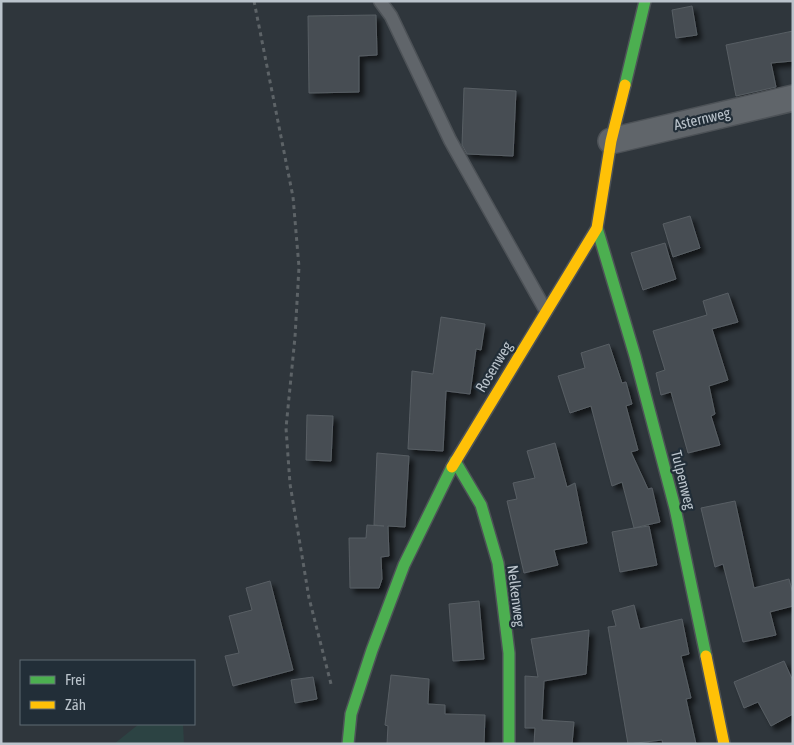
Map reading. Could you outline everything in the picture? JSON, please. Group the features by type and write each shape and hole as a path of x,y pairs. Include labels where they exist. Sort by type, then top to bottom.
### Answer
{"street":[{"name":"Rosenweg","path":"348,744 351,714 372,650 404,565 455,461 597,228 611,141 645,1"},
{"name":"Asternweg","path":"611,141 793,98"},
{"name":"Tulpenweg","path":"597,228 635,356 676,508 724,744"},
{"name":"Nelkenweg","path":"455,461 481,505 498,563 509,653 509,744"}],"lane":[{"path":"380,1 391,16 450,140 546,311"}],"path":[{"path":"254,1 293,197 299,267 296,337 286,428 290,484 309,598 333,691 351,714"}],"green space":[{"path":"138,725 183,725 184,744 114,744"}],"building":[{"path":"692,6 697,35 676,38 672,10"},
{"path":"376,15 377,55 359,56 359,92 309,93 308,16"},
{"path":"793,31 793,61 771,63 776,87 736,96 726,45"},
{"path":"464,88 516,91 513,156 467,154 462,145"},
{"path":"690,216 700,248 673,257 663,224"},
{"path":"665,243 676,279 643,290 631,253"},
{"path":"728,293 738,322 712,329 728,380 709,386 715,414 711,416 720,445 688,453 671,392 661,395 656,373 665,370 653,331 707,315 703,301"},
{"path":"441,317 485,324 481,350 476,349 470,394 446,391 443,451 408,449 412,371 433,374"},
{"path":"609,344 622,383 626,382 632,404 626,406 638,450 631,452 648,489 652,488 660,522 634,528 622,482 612,486 591,406 570,413 558,376 585,368 581,353"},
{"path":"307,415 333,416 331,461 306,460"},
{"path":"555,443 567,487 575,483 587,543 554,550 558,565 524,573 507,501 517,499 513,483 535,478 527,451"},
{"path":"377,453 409,456 405,527 388,526 389,556 381,557 382,579 379,588 350,588 349,538 366,538 367,525 384,526 374,525"},
{"path":"735,501 754,588 789,579 793,594 793,606 770,612 776,635 743,642 723,564 715,567 701,508"},
{"path":"649,526 657,565 620,572 612,532"},
{"path":"270,581 293,670 233,686 225,656 239,653 229,616 252,610 246,588"},
{"path":"479,601 484,659 453,661 449,604"},
{"path":"634,605 640,629 682,619 689,654 681,656 691,698 686,699 696,744 663,744 662,740 628,744 608,627 616,626 612,611"},
{"path":"589,630 586,674 544,681 542,720 574,722 572,744 534,744 535,728 525,728 525,676 538,677 531,639"},
{"path":"784,661 793,681 793,714 771,726 758,702 744,708 734,682"},
{"path":"391,675 429,679 428,704 445,705 445,714 485,715 484,744 387,744 388,726 385,725"},
{"path":"313,677 317,699 295,703 291,680"}],"traffic: fast":[{"path":"625,85 645,1"},
{"path":"597,228 635,356 675,508 706,656"},
{"path":"455,461 481,505 498,563 509,653 509,744"},
{"path":"348,744 351,714 372,650 404,565 452,467"}],"traffic: slow":[{"path":"452,467 597,228 611,141 625,85"},
{"path":"706,656 724,744"}]}
